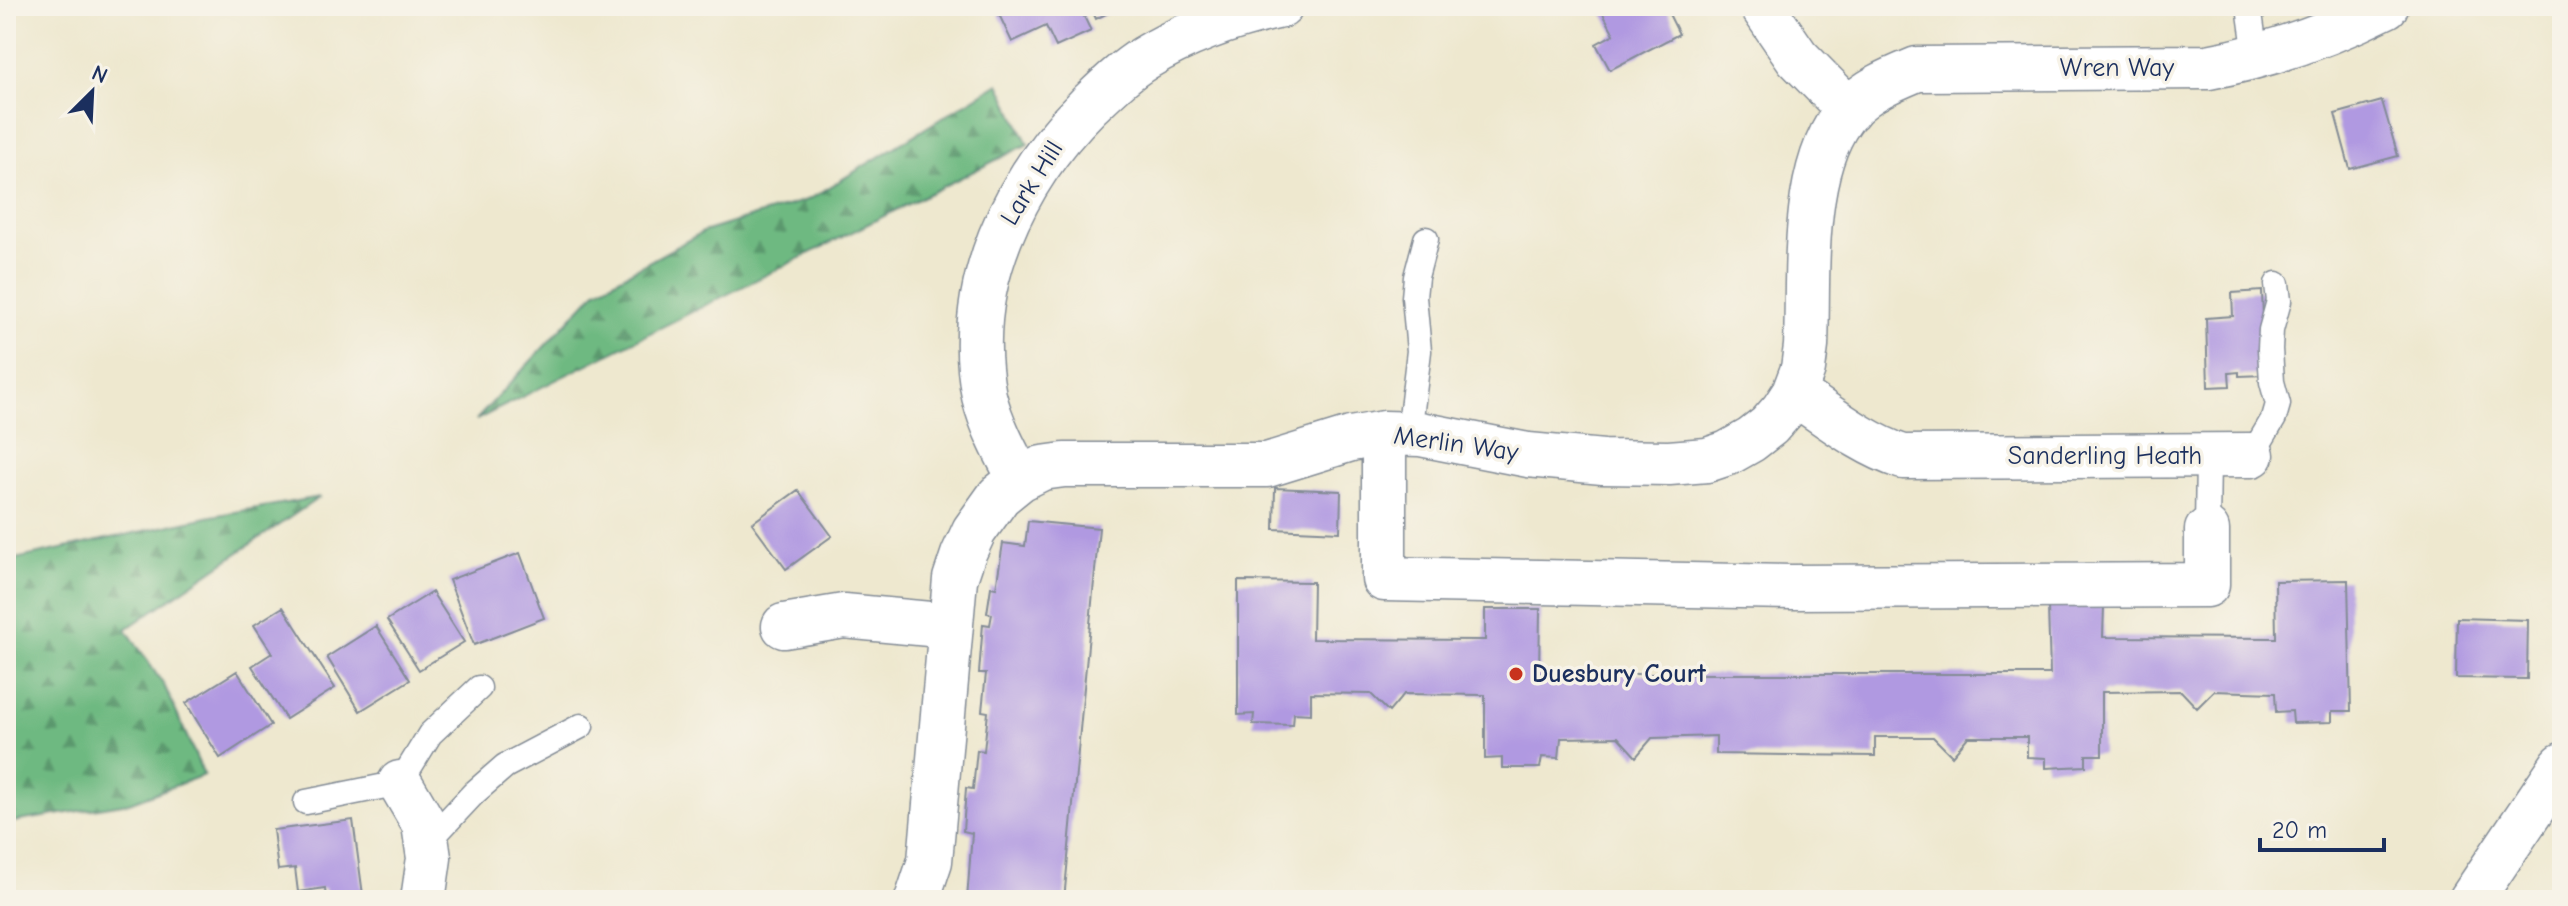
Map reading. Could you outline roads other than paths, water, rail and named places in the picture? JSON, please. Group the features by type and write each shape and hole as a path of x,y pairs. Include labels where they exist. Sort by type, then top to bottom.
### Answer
{"street":[{"name":"Lark Hill","path":"1020,479 1002,445 984,396 980,328 987,280 1001,232 1018,196 1069,126 1114,81 1144,59 1203,30 1281,6"},
{"path":"1762,6 1797,57 1849,110"},
{"name":"Wren Way","path":"1849,110 1881,84 1917,69 2208,67 2256,56 2346,26 2386,6"},
{"name":"Merlin Way","path":"917,900 930,861 955,579 974,531 999,496 1020,479 1042,468 1064,465 1267,465 1351,439 1396,433 1528,455 1603,462 1669,463 1707,460 1728,453 1769,426 1794,393 1803,369 1817,166 1832,134 1849,110"},
{"name":"Sanderling Heath","path":"1794,393 1865,440 1903,457 2252,455"},
{"path":"1396,433 1384,579 1791,587 2207,585 2207,530"},
{"path":"784,626 844,616 951,626"},
{"path":"2471,900 2562,765"},
{"path":"400,783 424,824 429,858 423,900"}],"lane":[{"path":"2249,6 2256,56"},
{"path":"1396,433 1419,351 1415,287 1426,239"},
{"name":"Sanderling Heath","path":"2252,455 2274,418 2278,404 2272,382 2270,349 2271,330 2279,301 2277,284"},
{"path":"2207,530 2208,456"},
{"path":"306,802 400,783 430,734 479,688"},
{"path":"427,843 474,793 505,766 581,726"}],"place":[{"name":"Duesbury Court","path":"1516,674"}]}
